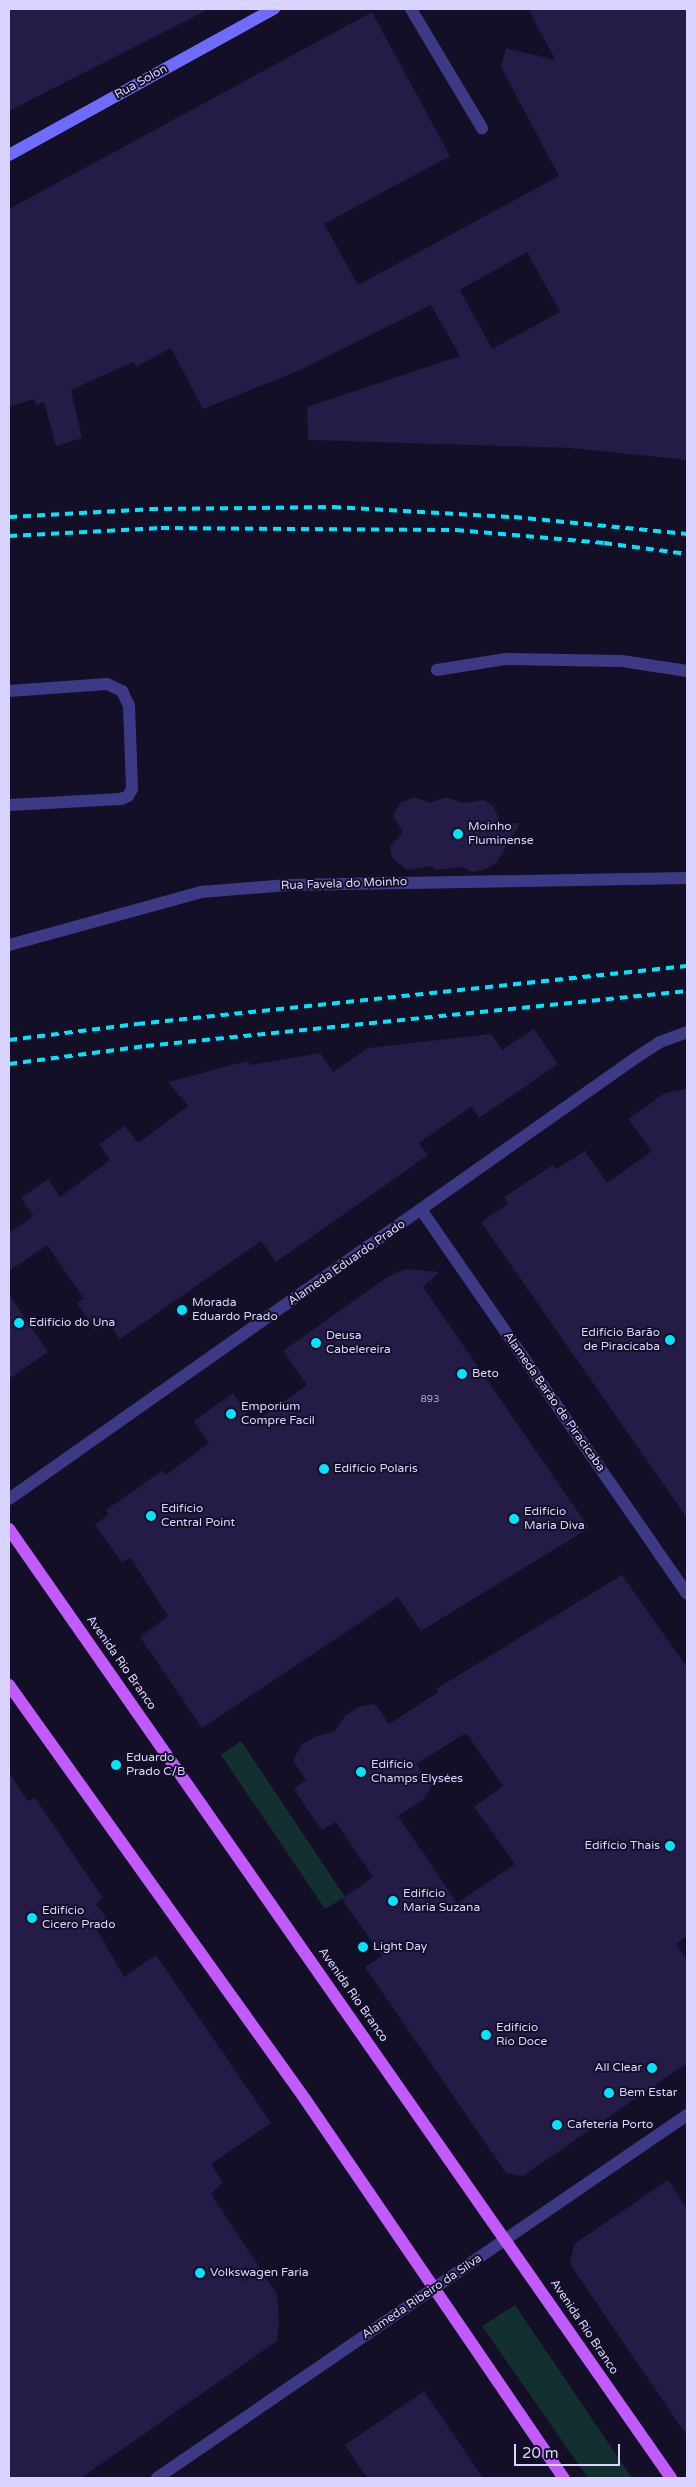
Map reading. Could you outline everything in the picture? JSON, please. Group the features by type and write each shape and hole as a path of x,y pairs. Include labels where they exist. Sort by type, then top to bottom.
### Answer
{"main road":[{"name":"Avenida Rio Branco","path":"9,1529 507,2240 671,2478"},
{"path":"9,1685 305,2099 564,2478"}],"street":[{"name":"Rua Solon","path":"9,155 274,9"},
{"path":"411,9 482,128"},
{"path":"437,670 506,659 622,661 687,671"},
{"path":"9,691 107,684 122,691 129,706 132,789 128,796 121,799 9,805"},
{"name":"Rua Favela do Moinho","path":"9,945 201,892 298,885 687,878"},
{"name":"Alameda Eduardo Prado","path":"9,1499 422,1211 637,1057 660,1042 687,1032"},
{"name":"Alameda Barão de Piracicaba","path":"422,1211 687,1593"},
{"name":"Alameda Ribeiro da Silva","path":"157,2478 687,2116"}],"green space":[{"path":"241,1741 345,1897 325,1909 221,1755"},
{"path":"515,2305 632,2478 588,2478 482,2326"}],"building":[{"path":"9,9 209,9 9,111"},
{"path":"528,9 687,9 687,460 571,448 308,440 307,407 460,356 431,305 300,370 203,409 171,348 136,367 133,362 71,390 82,438 56,446 44,402 37,405 34,399 9,407 9,209 372,12 450,156 324,224 358,285 559,176 501,67 506,48 555,60","holes":["527,252 560,312 492,349 460,290"]},
{"name":"Moinho Fluminense","path":"415,797 430,803 447,797 462,803 484,800 493,806 501,823 520,823 497,862 486,869 472,872 462,867 436,870 431,866 407,870 392,858 390,847 403,832 393,816 400,803"},
{"path":"534,1029 558,1064 479,1118 472,1106 419,1143 428,1155 276,1262 261,1241 120,1339 108,1322 95,1330 77,1303 84,1299 47,1245 9,1271 9,1233 33,1216 21,1198 48,1179 60,1197 110,1160 99,1144 125,1126 138,1143 188,1106 168,1082 247,1061 250,1065 320,1053 333,1072 368,1048 491,1034 502,1050"},
{"path":"687,1089 687,1518 481,1222 508,1204 504,1197 553,1165 556,1169 585,1151 607,1183 652,1151 628,1119 665,1093"},
{"path":"405,1269 439,1272 423,1287 589,1528 421,1631 398,1597 202,1728 140,1637 168,1616 130,1557 122,1563 95,1525 109,1514 106,1510 162,1471 166,1475 209,1443 194,1421 233,1393 253,1423 307,1385 283,1351 386,1278"},
{"name":"Edifício do Una","path":"9,1294 48,1352 9,1379"},
{"path":"622,1575 687,1667 687,1936 676,1944 687,1960 687,2063 523,2176 506,2173 365,1967 382,1956 342,1899 373,1877 336,1822 322,1830 294,1789 306,1780 293,1761 301,1745 316,1736 334,1732 345,1716 358,1707 375,1704 389,1724 438,1692 436,1689","holes":["466,1733 503,1786 474,1807 515,1864 457,1903 398,1816 424,1799 432,1786 416,1764"]},
{"path":"9,1773 28,1801 35,1798 103,1898 96,1904 110,1922 97,1930 124,1977 156,1955 271,2123 211,2164 223,2182 211,2194 277,2294 279,2320 277,2341 81,2478 9,2478"},
{"path":"668,2180 687,2209 687,2436 570,2264 574,2244"},
{"path":"424,2391 483,2478 367,2478 345,2445"}],"railway":[{"path":"9,517 150,509 333,507 514,517 687,534"},
{"path":"9,536 161,528 456,530 604,543 687,554"},
{"path":"9,1040 137,1024 687,966"},
{"path":"9,1064 146,1046 687,991"}],"place":[{"name":"Moinho Fluminense","path":"458,834"},
{"name":"Morada Eduardo Prado","path":"182,1310"},
{"name":"Edifício do Una","path":"19,1323"},
{"name":"Edifício Barão de Piracicaba","path":"670,1340"},
{"name":"Deusa Cabelereira","path":"316,1343"},
{"name":"Beto","path":"462,1374"},
{"name":"Emporium Compre Facil","path":"231,1414"},
{"name":"Edifício Polaris","path":"324,1469"},
{"name":"Edifício Central Point","path":"151,1516"},
{"name":"Edifício Maria Diva","path":"514,1519"},
{"name":"Eduardo Prado C/B","path":"116,1765"},
{"name":"Edifício Champs Elysées","path":"361,1772"},
{"name":"Edifício Thais","path":"670,1846"},
{"name":"Edifício Maria Suzana","path":"393,1901"},
{"name":"Edifício Cicero Prado","path":"32,1918"},
{"name":"Light Day","path":"363,1947"},
{"name":"Edifício Rio Doce","path":"486,2035"},
{"name":"All Clear","path":"652,2068"},
{"name":"Bem Estar","path":"609,2093"},
{"name":"Cafeteria Porto","path":"557,2125"},
{"name":"Volkswagen Faria","path":"200,2273"}]}
